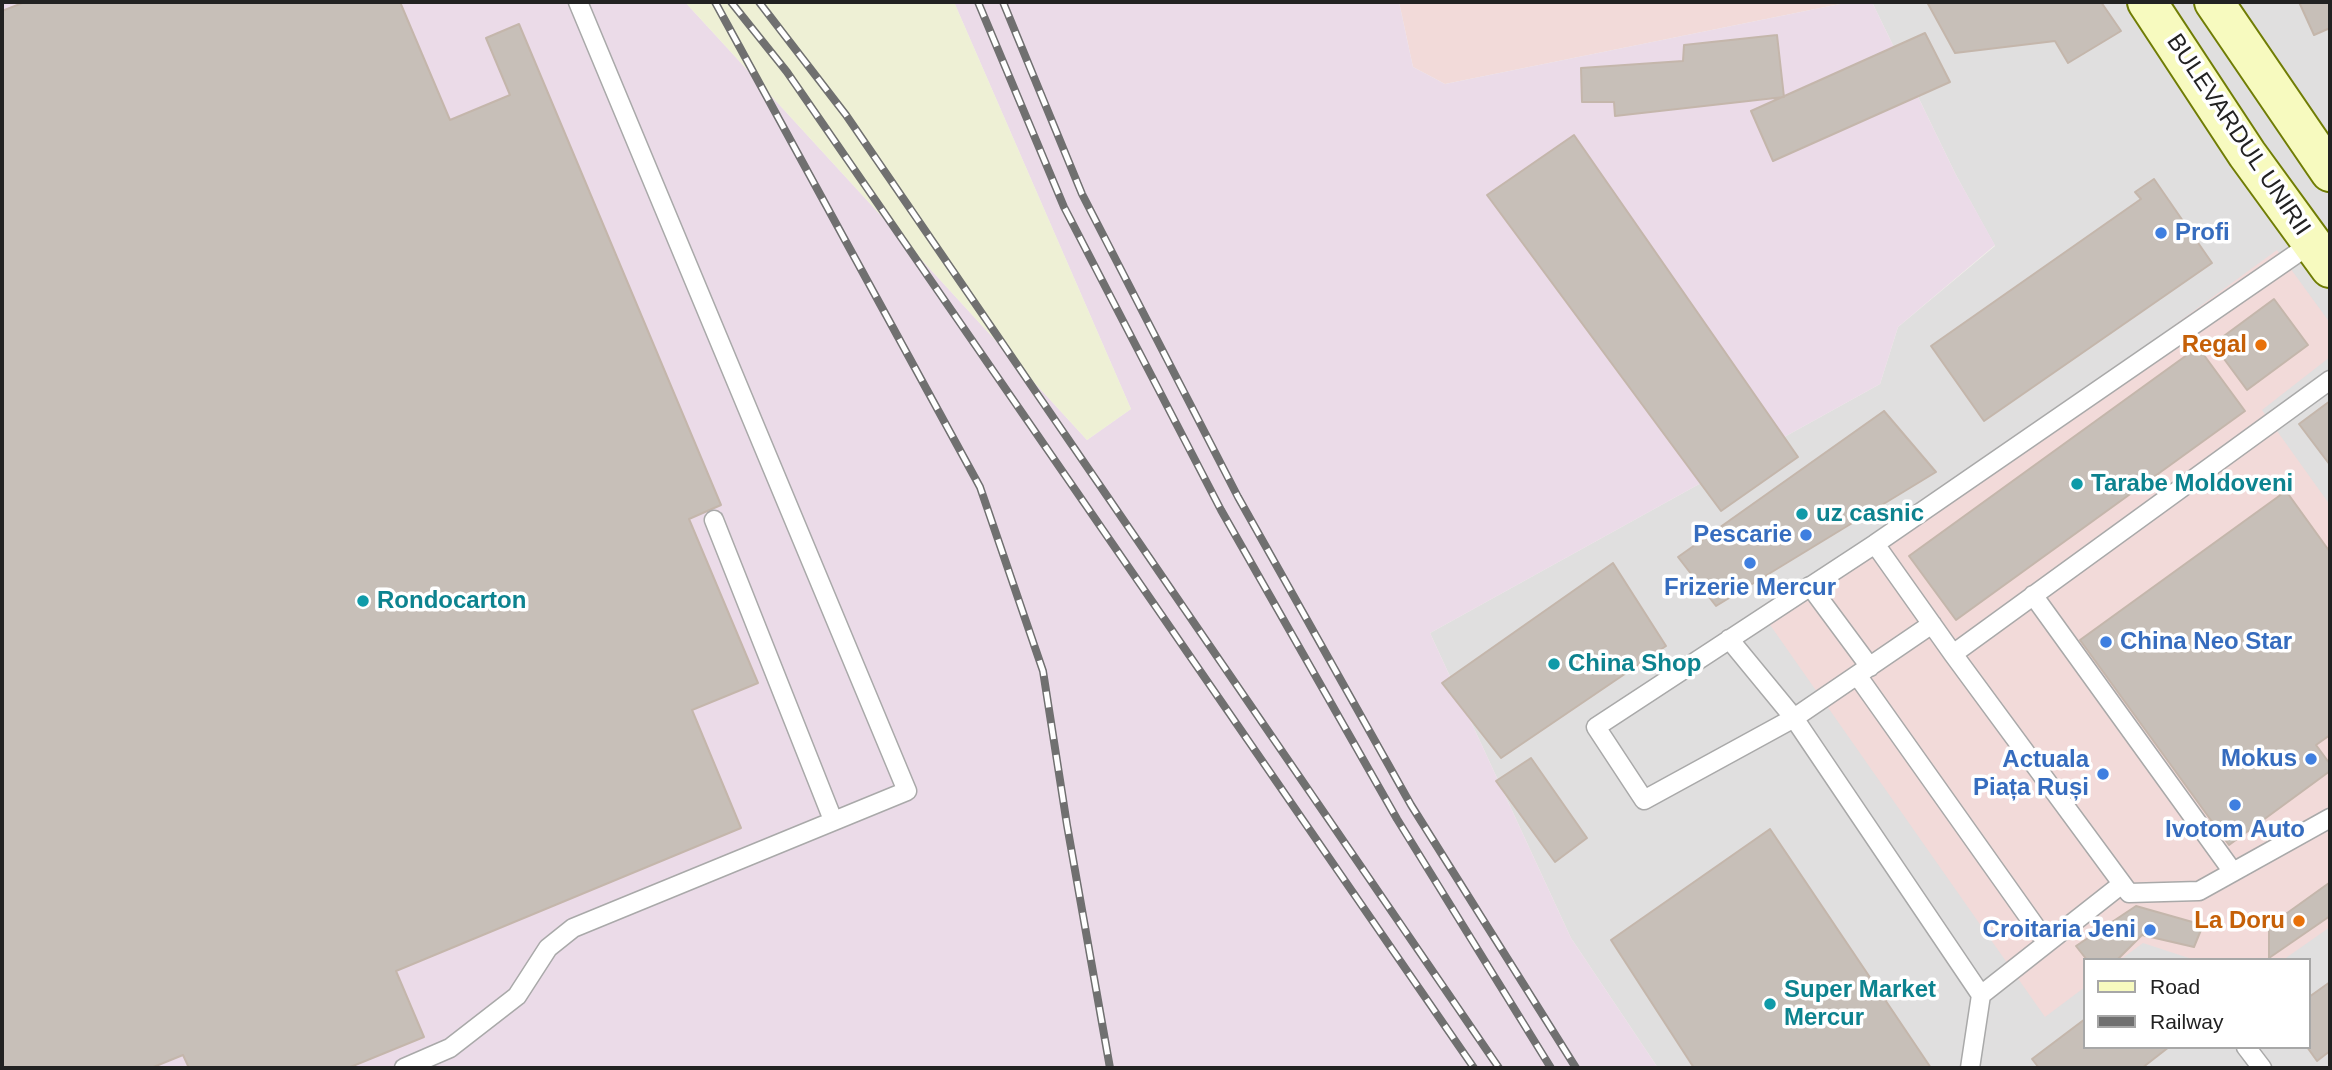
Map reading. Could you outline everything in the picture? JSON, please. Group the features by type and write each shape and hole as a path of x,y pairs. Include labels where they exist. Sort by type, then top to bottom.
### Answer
{"main road":[{"name":"BULEVARDUL UNIRII","path":"2147,2 2247,154 2324,247"},
{"path":"2214,2 2330,172"},
{"path":"2216,105 2261,74"}],"lane":[{"path":"404,1068 450,1048 517,996 548,948 573,928 907,791 578,2"},
{"path":"1933,624 1794,718 1644,800 1596,727 2324,247"},
{"path":"1953,654 2330,380"},
{"path":"714,520 833,820"},
{"path":"1875,544 2129,892 2199,891 2330,818"},
{"path":"1810,586 2047,943"},
{"path":"2033,595 2233,872"},
{"path":"1729,639 1794,718 1981,995 1970,1068"},
{"path":"1981,995 2123,884"},
{"path":"2248,1049 2262,1068"}],"shaded area":[{"path":"2,2 685,2 1087,440 1131,409 954,2 1399,2 1413,67 1445,84 1850,2 1872,2 1956,175 1995,245 1898,327 1880,384 1430,633 1571,938 1658,1068 2,1068"},
{"path":"1399,2 1850,2 1445,84 1413,67"},
{"path":"1872,2 2330,2 2330,1068 1658,1068 1571,938 1430,633 1880,384 1898,327 1995,246 1956,175"},
{"name":"Actuala Piața Ruși","path":"2277,250 2330,323 2330,357 2262,410 2330,505 2330,927 2286,958 2189,958 2143,943 2123,958 2084,958 2084,988 2045,1017 1768,622"}],"green space":[{"path":"685,2 954,2 1131,409 1087,440"}],"building":[{"name":"Rondocarton","path":"25,2 400,2 450,120 510,95 486,38 519,24 721,505 689,519 758,683 692,710 741,828 396,971 424,1037 348,1068 189,1068 183,1055 151,1068 2,1068 2,11"},
{"path":"1927,2 2101,2 2121,31 2068,63 2055,41 1955,53"},
{"path":"2299,2 2330,2 2330,28 2314,35"},
{"path":"1925,33 1950,82 1773,161 1751,111"},
{"path":"1777,35 1784,97 1615,116 1614,102 1582,102 1581,68 1683,61 1684,45"},
{"path":"1574,135 1798,457 1721,511 1487,195"},
{"path":"2154,179 2212,263 1984,421 1931,346 2141,199 2135,192"},
{"name":"Regal","path":"2274,299 2308,345 2247,390 2213,344"},
{"name":"Tarabe Moldoveni","path":"2198,347 2245,411 1956,620 1909,556"},
{"path":"2330,401 2330,465 2299,424"},
{"name":"uz casnic","path":"1884,411 1936,472 1716,606 1678,557"},
{"path":"2286,491 2330,552 2330,735 2316,745 2330,764 2330,771 2229,845 2080,640"},
{"name":"China Shop","path":"1613,563 1666,646 1501,758 1442,683"},
{"path":"1531,758 1587,838 1555,862 1496,781"},
{"name":"Super Market Mercur","path":"1770,829 1931,1068 1694,1068 1611,940"},
{"name":"La Doru","path":"2329,883 2330,916 2269,958 2269,926"},
{"name":"Croitaria Jeni","path":"2136,906 2203,925 2194,947 2142,935 2119,958 2085,958 2076,946"},
{"path":"2330,982 2330,1051 2317,1061 2308,1049 2311,1049 2311,996"},
{"path":"2084,1020 2084,1049 2166,1049 2142,1068 2039,1068 2032,1059"}],"railway":[{"path":"715,2 980,487 1043,671 1110,1068"},
{"path":"731,2 787,72 1474,1068"},
{"path":"759,2 846,115 1499,1068"},
{"path":"978,2 1064,207 1221,510 1397,819 1551,1068"},
{"path":"1003,2 1082,194 1238,497 1411,805 1576,1068"}],"place":[{"name":"Profi","path":"2161,233"},
{"name":"Regal","path":"2261,345"},
{"name":"Tarabe Moldoveni","path":"2077,484"},
{"name":"uz casnic","path":"1802,514"},
{"name":"Pescarie","path":"1806,535"},
{"name":"Frizerie Mercur","path":"1750,563"},
{"name":"Rondocarton","path":"363,601"},
{"name":"China Neo Star","path":"2106,642"},
{"name":"China Shop","path":"1554,664"},
{"name":"Mokus","path":"2311,759"},
{"name":"Actuala Piața Ruși","path":"2103,774"},
{"name":"Ivotom Auto","path":"2235,805"},
{"name":"La Doru","path":"2299,921"},
{"name":"Croitaria Jeni","path":"2150,930"},
{"name":"Super Market Mercur","path":"1770,1004"}]}
